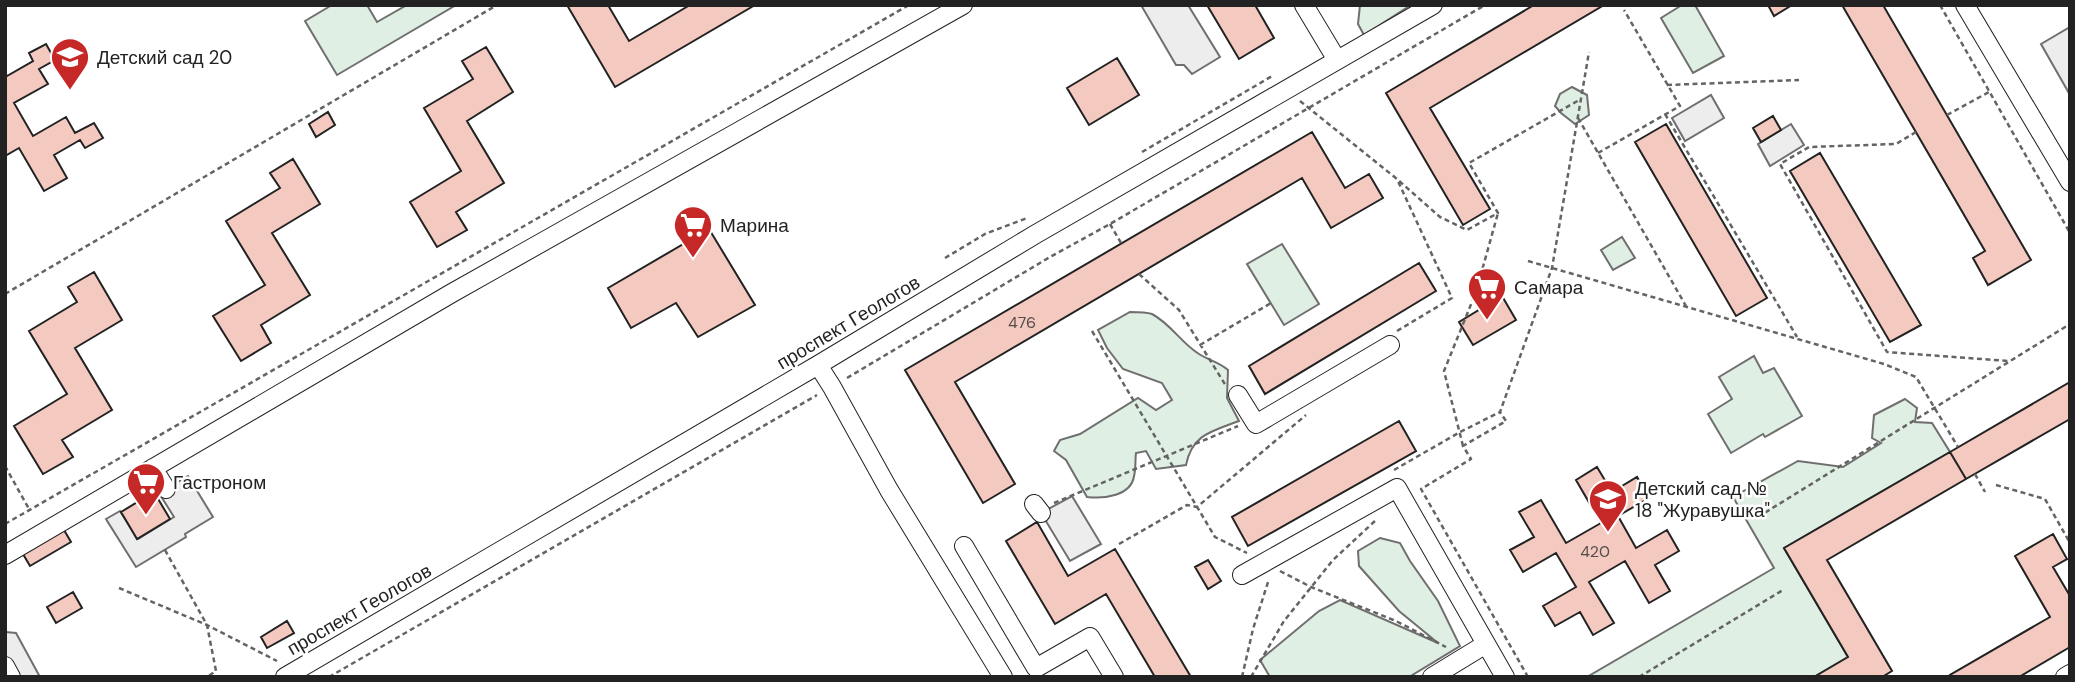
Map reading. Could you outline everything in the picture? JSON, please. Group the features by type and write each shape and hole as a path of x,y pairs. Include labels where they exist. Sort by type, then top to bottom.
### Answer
{"street":[{"path":"5,555 452,293 963,5"},
{"path":"1304,5 1337,60"},
{"name":"проспект Геологов","path":"290,674 1036,234 1433,5"},
{"path":"1965,5 2070,182"},
{"path":"1232,392 1256,424 1391,339"},
{"path":"818,365 889,489 1003,677"},
{"path":"153,468 166,489"},
{"path":"1242,575 1269,565 1397,488 1505,677"},
{"path":"964,546 1036,668 1090,636 1114,677"},
{"path":"1432,677 1486,645"},
{"path":"5,666 11,677"}],"path":[{"path":"5,294 496,5"},
{"path":"5,523 909,5"},
{"path":"330,677 1485,5"},
{"path":"1940,5 2070,233"},
{"path":"1598,152 1680,106 1623,10"},
{"path":"1463,446 1506,421 1500,412 1552,268 1589,52"},
{"path":"1133,157 1274,75"},
{"path":"1667,85 1799,80"},
{"path":"1285,91 1397,178 1440,217 1467,230 1498,213"},
{"path":"1947,116 1989,92"},
{"path":"1528,677 1421,489 1471,459 1463,446 1444,371 1476,292 1498,213 1468,163 1581,99"},
{"path":"1665,114 1798,339"},
{"path":"1578,117 1686,306"},
{"path":"1916,132 1896,144 1809,147 1780,164 1887,352 2008,362"},
{"path":"1391,339 1452,298 1397,178"},
{"path":"945,258 985,234 1028,218"},
{"path":"1110,224 1121,243"},
{"path":"1528,261 1884,364 1916,377 1958,447"},
{"path":"1139,274 1179,310 1232,392"},
{"path":"1200,345 1271,303"},
{"path":"1758,516 2070,324"},
{"path":"1092,331 1214,537 1311,587 1395,621 1456,652"},
{"path":"1197,507 1315,408"},
{"path":"1038,509 1235,428 1252,418"},
{"path":"5,466 29,509"},
{"path":"1975,474 1985,492"},
{"path":"1996,485 2045,499 2070,543"},
{"path":"1119,544 1187,505 1197,507"},
{"path":"1251,677 1284,621 1311,587 1333,560 1382,514"},
{"path":"165,550 207,625 216,671 207,677"},
{"path":"1242,677 1269,565"},
{"path":"118,587 207,625 290,674"},
{"path":"1639,677 1783,590"}],"green space":[{"path":"332,5 367,5 377,22 407,5 456,5 337,75 305,21"},
{"path":"1360,5 1411,5 1364,35 1358,24"},
{"path":"1682,5 1695,5 1724,56 1693,73 1661,18"},
{"path":"1572,87 1587,95 1589,115 1575,124 1555,106 1560,94"},
{"path":"1622,237 1635,258 1613,270 1601,250"},
{"path":"1282,244 1319,304 1284,325 1247,264"},
{"path":"1130,312 1152,314 1193,350 1228,370 1227,398 1239,421 1205,435 1193,446 1186,465 1156,469 1146,451 1136,453 1134,476 1128,488 1109,497 1087,497 1066,460 1054,451 1060,440 1080,434 1138,398 1156,410 1172,400 1162,383 1123,369 1107,348 1098,330"},
{"path":"1754,356 1763,373 1774,368 1802,416 1731,453 1708,414 1732,399 1719,377"},
{"path":"1905,399 1917,408 1915,422 1932,423 1950,452 1784,548 1848,657 1814,677 1587,677 1774,568 1733,497 1798,461 1843,467 1881,443 1872,438 1874,415"},
{"path":"1380,538 1400,543 1438,601 1460,646 1409,677 1270,677 1260,660 1319,611 1340,600 1438,643 1399,611 1359,566 1358,551"}],"shaded area":[{"path":"1141,5 1188,5 1220,57 1192,74 1184,65 1176,65"},
{"path":"2070,27 2070,95 2041,44"},
{"path":"1711,95 1724,118 1685,141 1672,118"},
{"path":"1791,124 1804,145 1770,166 1758,144"},
{"path":"188,476 213,517 136,567 106,519 120,511 138,539 174,517 159,493"},
{"path":"1072,496 1101,544 1070,561 1041,513"},
{"path":"5,632 16,633 40,677 11,677 5,666"}],"building":[{"path":"567,5 608,5 629,41 690,5 755,5 615,87"},
{"path":"1207,5 1255,5 1274,38 1239,59"},
{"path":"1534,5 1604,5 1430,108 1490,209 1463,225 1386,93"},
{"path":"1768,5 1792,5 1774,16"},
{"path":"1842,5 1883,5 2031,260 1988,285 1973,258 1985,251"},
{"path":"46,44 55,60 39,69 48,84 14,103 33,136 66,117 75,133 94,123 103,138 85,148 80,140 54,155 67,178 44,191 19,148 5,156 5,73 7,76 33,61 29,53"},
{"path":"486,47 513,92 467,121 504,183 456,212 467,230 437,247 410,202 461,171 424,108 473,79 462,61"},
{"path":"1117,58 1139,95 1089,125 1067,88"},
{"path":"328,112 335,125 316,137 309,124"},
{"path":"1773,116 1781,130 1761,142 1753,128"},
{"path":"1666,124 1767,298 1736,316 1635,142"},
{"path":"1312,132 1345,188 1369,174 1383,198 1331,228 1302,178 955,382 1015,484 983,503 905,370"},
{"path":"1820,153 1921,325 1890,342 1790,171"},
{"path":"293,159 320,204 272,233 310,295 261,325 271,343 241,361 213,316 265,285 226,221 280,188 270,173"},
{"name":"Марина","path":"709,229 755,305 698,337 676,303 631,328 608,288"},
{"path":"1419,263 1436,291 1265,394 1249,366"},
{"path":"94,272 122,320 75,348 112,410 62,440 73,457 43,474 14,426 67,394 29,331 77,302 68,287"},
{"name":"Самара","path":"1502,296 1516,320 1473,345 1459,322"},
{"path":"2070,382 2070,419 1966,479 1950,452"},
{"path":"1399,421 1416,451 1248,546 1232,517"},
{"path":"1950,452 1966,479 1827,560 1892,671 1882,677 1814,677 1848,657 1784,548"},
{"path":"1597,467 1612,492 1637,477 1649,498 1618,516 1636,548 1667,530 1679,551 1655,565 1670,591 1649,603 1625,561 1589,582 1614,623 1593,635 1580,612 1555,626 1543,606 1576,587 1556,553 1523,572 1510,550 1534,537 1519,512 1541,500 1566,543 1601,523 1576,480"},
{"name":"Гастроном","path":"154,492 170,519 137,539 121,512"},
{"path":"1037,522 1068,576 1115,549 1191,677 1155,677 1106,594 1055,624 1006,541"},
{"path":"64,530 71,542 30,566 23,554"},
{"path":"2053,534 2067,559 2053,567 2070,596 2070,647 2019,677 1951,677 1950,675 2050,617 2015,556"},
{"path":"1208,560 1221,581 1208,589 1195,567"},
{"path":"73,592 82,608 56,623 47,607"},
{"path":"287,621 294,633 267,648 261,637"}],"place":[{"name":"Детский сад 20","path":"70,91"},
{"name":"Марина","path":"693,259"},
{"name":"Самара","path":"1487,321"},
{"name":"Гастроном","path":"146,516"},
{"name":"Детский сад № 18 \"Журавушка\"","path":"1608,533"}]}
